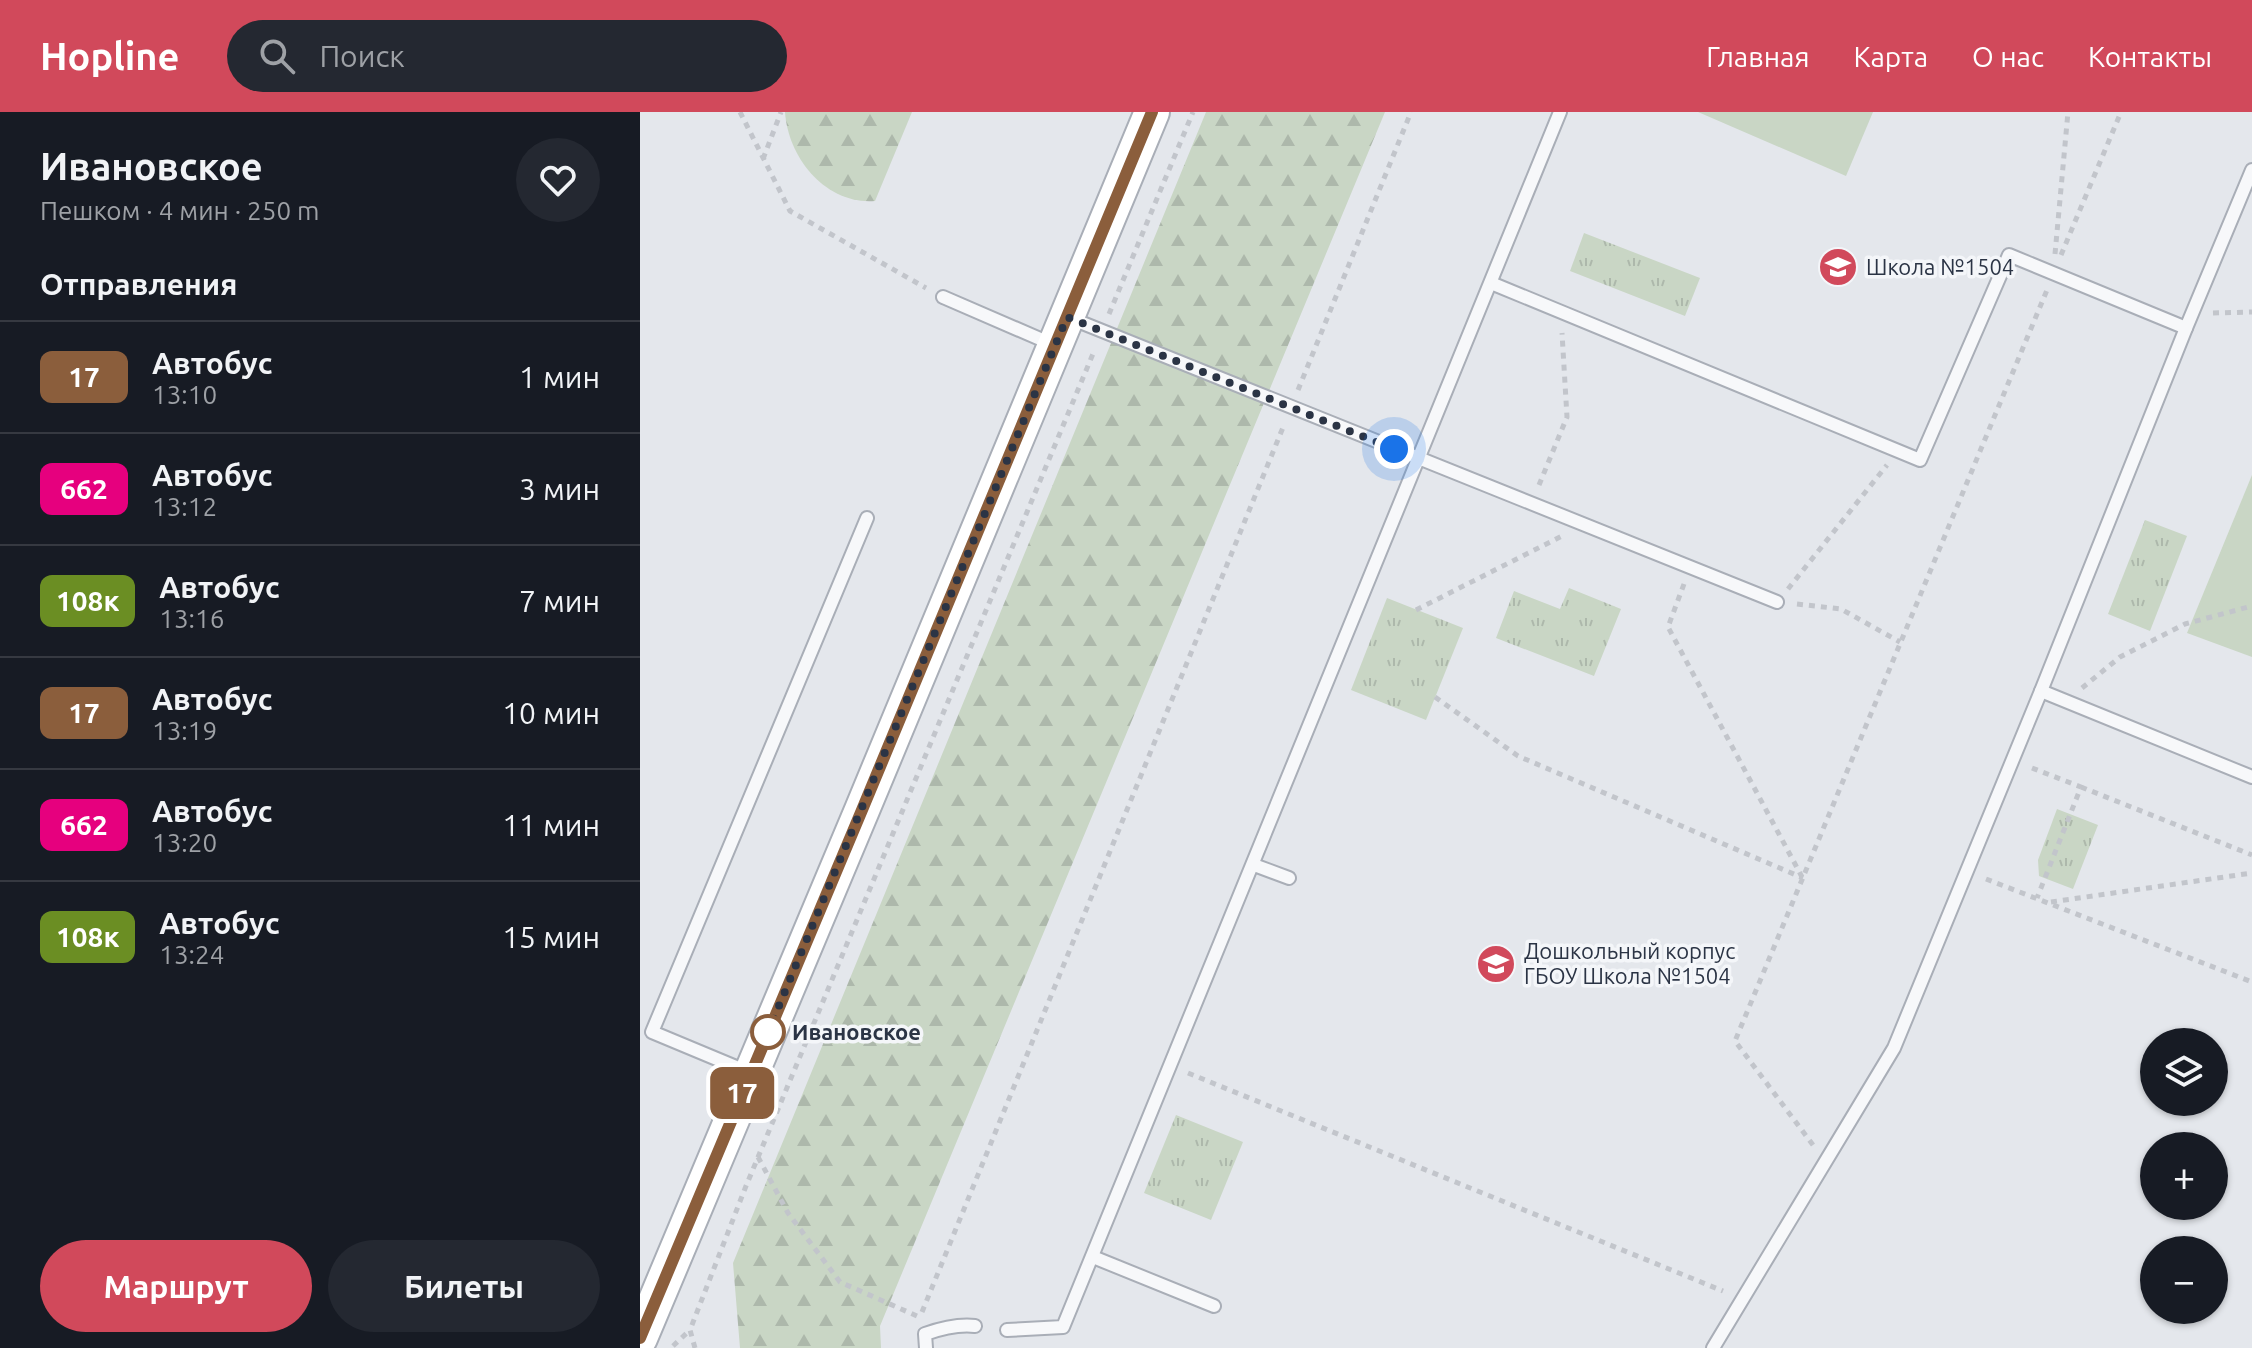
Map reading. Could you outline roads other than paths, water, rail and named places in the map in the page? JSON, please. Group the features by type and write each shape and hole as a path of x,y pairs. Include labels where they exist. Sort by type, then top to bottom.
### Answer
{"main road":[{"path":"648,1342 751,1073 1152,112"}],"lane":[{"path":"1007,1330 1063,1327 1560,112"},
{"path":"1713,1348 1894,1048 2252,170"},
{"path":"1491,283 1920,460 2009,255 2186,328"},
{"path":"943,297 1060,331 1102,331 1777,602"},
{"path":"751,1073 652,1032 867,518"},
{"path":"2041,691 2252,777"},
{"path":"1254,865 1289,878"},
{"path":"1093,1257 1214,1306"},
{"path":"926,1348 925,1334 964,1324 975,1326"}],"place":[{"name":"Школа №1504","path":"1838,267"},
{"name":"Дошкольный корпус ГБОУ Школа №1504","path":"1496,964"},
{"name":"Ивановское","path":"768,1032"}]}
